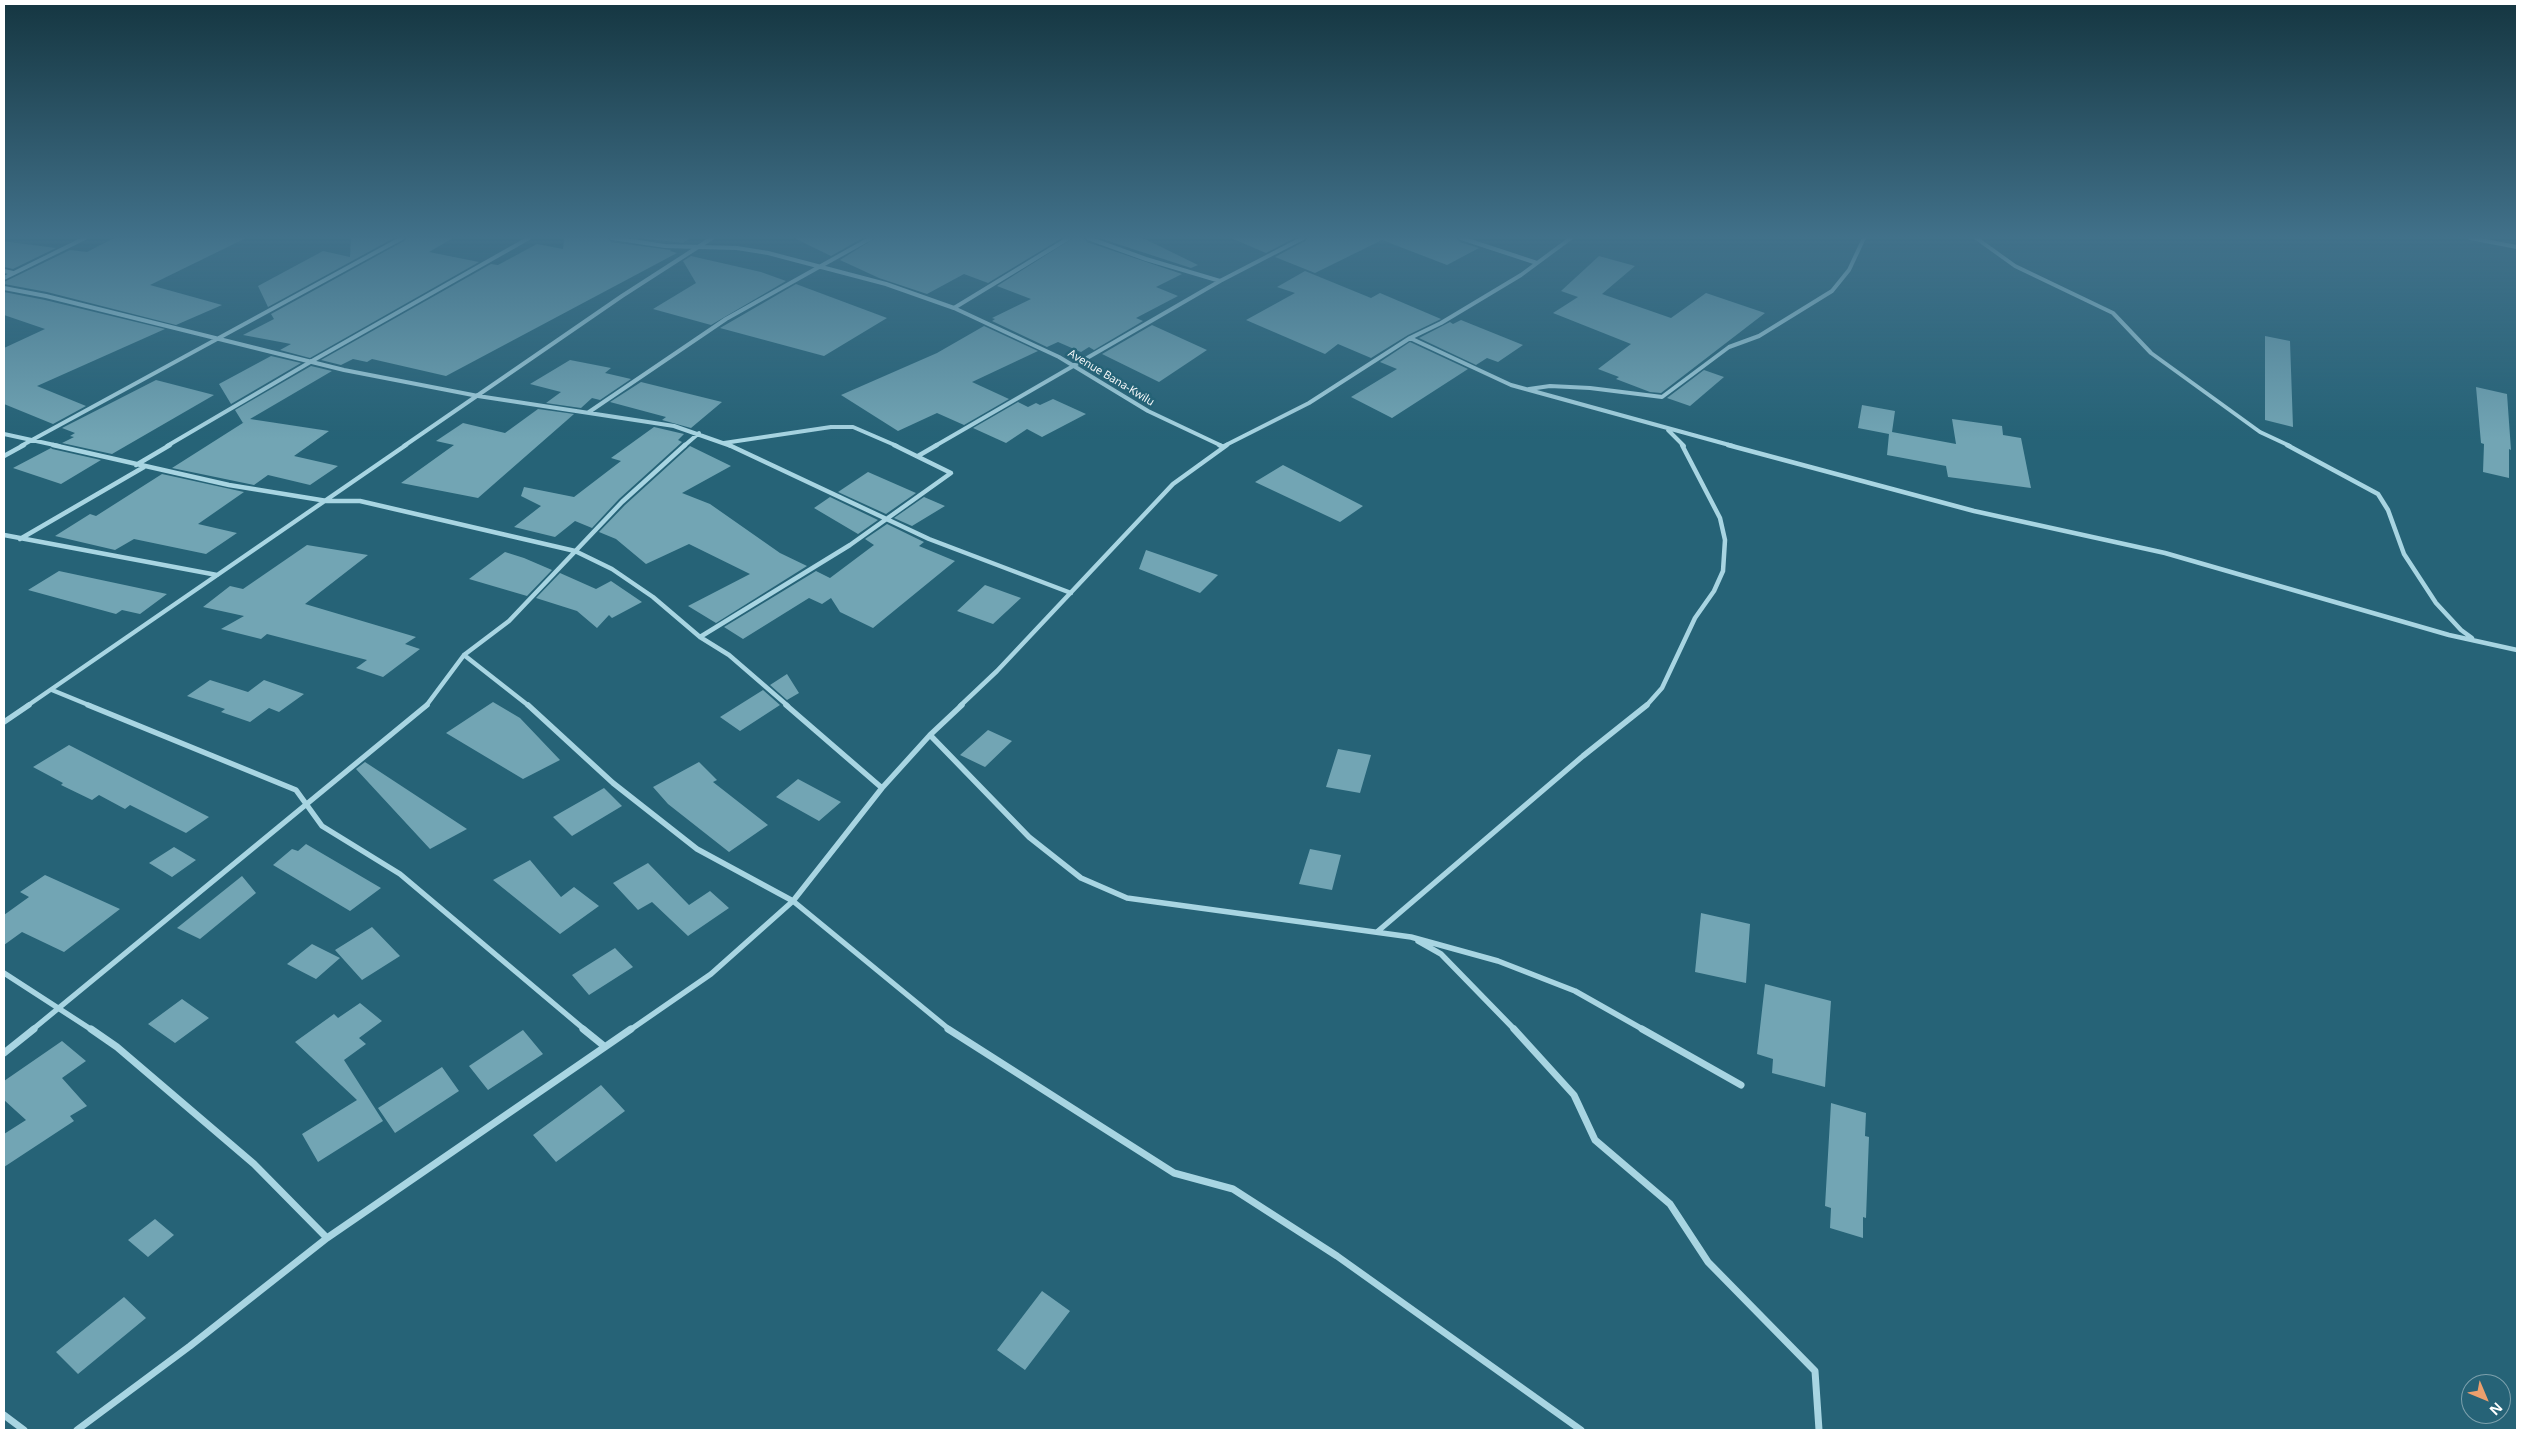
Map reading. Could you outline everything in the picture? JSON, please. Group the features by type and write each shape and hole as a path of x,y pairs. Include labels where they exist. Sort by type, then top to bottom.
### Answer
{"street":[{"path":"80,305 216,340 344,370 478,396 674,426 699,433 929,539 1072,593"},
{"path":"4,456 280,305"},
{"path":"136,465 411,305"},
{"path":"4,722 612,305"},
{"path":"589,412 726,319 751,305"},
{"name":"Avenue Bana-Kwilu","path":"945,305 1059,357 1072,367 1148,411 1223,447"},
{"path":"954,308 959,305"},
{"path":"918,456 1179,305"},
{"path":"76,1430 190,1346 327,1238 711,974 793,901 882,788 930,734 997,671 1173,484 1223,447 1309,403 1410,338 1441,323 1470,305"},
{"path":"1527,389 1550,386 1590,388 1662,397 1729,347 1759,336 1809,305"},
{"path":"2097,305 2114,313 2151,353 2260,432 2324,463 2378,494 2388,510 2404,554 2436,603 2461,630 2475,641"},
{"path":"1410,338 1511,385 1974,511 2165,553 2475,641 2517,650"},
{"path":"700,637 850,545 885,518 951,473 918,456 853,428 831,427 724,443"},
{"path":"1377,932 1583,756 1641,711 1662,688 1695,618 1714,591 1723,571 1725,540 1720,518 1684,448 1668,429"},
{"path":"4,1053 308,806 424,709 464,655 509,620 622,502 699,433"},
{"path":"4,434 228,485 327,501 360,502 378,505 575,551 612,568 645,591 700,637 729,655 882,788"},
{"path":"19,539 145,467"},
{"path":"5,536 216,575"},
{"path":"464,655 524,701 613,783 697,850 793,901 939,1023 1174,1173 1233,1189 1337,1256 1581,1430"},
{"path":"52,690 296,790 322,826 400,874 604,1046"},
{"path":"930,734 1029,837 1081,878 1127,898 1411,937 1498,961 1575,991 1742,1085"},
{"path":"1411,937 1441,954 1490,1002 1574,1095 1595,1140 1670,1204 1708,1262 1815,1371 1819,1430"},
{"path":"4,973 61,1008 117,1047 254,1164 327,1238"},
{"path":"4,1415 24,1430"}],"building":[{"path":"4,305 65,305 165,329 37,386 86,406 53,424 4,404 4,348 45,329 4,315"},
{"path":"98,305 222,305 176,325"},
{"path":"288,305 403,305 310,358 280,350 291,344 243,335 274,319 271,314"},
{"path":"419,305 579,305 446,376 372,359 367,362 353,359 341,365 321,360"},
{"path":"660,305 745,305 711,325 653,309"},
{"path":"760,305 852,305 887,318 824,356 720,328"},
{"path":"1019,305 1161,305 1136,318 1143,321 1094,350 1089,347 1081,352 1058,342 1047,347 992,321 995,319 992,318"},
{"path":"1273,305 1408,305 1441,319 1408,335 1371,358 1338,344 1325,354 1246,320"},
{"path":"1566,305 1633,305 1671,318 1689,305 1741,305 1765,313 1661,393 1650,392 1616,379 1619,377 1598,369 1631,344 1553,313"},
{"path":"1461,320 1523,345 1498,362 1487,358 1476,365 1419,338 1450,322 1453,324"},
{"path":"1152,325 1207,350 1159,382 1102,354"},
{"path":"984,326 1038,351 972,382 1009,399 964,425 937,413 898,431 841,395 937,353"},
{"path":"2265,336 2290,341 2293,427 2265,420"},
{"path":"1410,342 1468,369 1392,418 1351,397 1397,369 1380,362"},
{"path":"271,356 301,363 231,404 219,384"},
{"path":"570,360 611,368 605,373 631,379 600,400 592,398 581,408 546,403 561,392 530,384"},
{"path":"311,366 332,371 250,419 329,431 294,456 338,466 310,485 268,475 254,485 172,468 243,423 235,410"},
{"path":"1704,370 1724,377 1690,406 1667,398"},
{"path":"156,380 214,395 112,454 62,443 74,437 70,436 75,433 62,428"},
{"path":"641,382 722,402 691,428 662,420 666,417 610,402"},
{"path":"2476,387 2507,394 2511,450 2509,449 2509,478 2483,472 2484,444 2481,443"},
{"path":"1053,399 1086,414 1042,437 1027,429 1006,443 973,428 1018,402 1028,407 1036,403 1040,405"},
{"path":"1862,405 1895,411 1892,432 1956,444 1952,419 2002,426 2003,435 2021,438 2031,488 1948,477 1946,466 1887,455 1889,434 1858,428"},
{"path":"538,409 574,414 478,498 401,483 454,445 436,441 463,423 505,433"},
{"path":"654,427 684,434 678,440 682,442 619,499 592,528 575,521 555,537 514,527 541,506 521,496 524,487 574,497 621,461 611,458"},
{"path":"690,446 731,466 682,493 710,504 780,553 807,566 716,623 688,606 750,574 689,544 646,564 616,539 599,532 625,505"},
{"path":"51,448 101,460 61,484 13,468"},
{"path":"1283,465 1363,506 1340,522 1255,482"},
{"path":"868,472 916,493 886,514 838,492"},
{"path":"162,474 244,492 198,524 237,533 206,554 134,539 115,550 55,536 90,514 96,516"},
{"path":"830,497 878,520 858,534 814,508"},
{"path":"924,497 945,506 912,526 894,518"},
{"path":"887,524 924,542 919,546 955,561 873,628 840,612 831,598 822,604 809,598 743,639 724,627 816,571 830,578 874,545 865,539"},
{"path":"307,545 368,555 305,604 416,637 405,644 420,649 383,677 356,668 367,660 267,634 261,639 221,629 244,616 203,607 230,586 243,589"},
{"path":"1146,550 1218,575 1200,593 1139,569"},
{"path":"505,552 552,570 527,596 469,579"},
{"path":"59,571 167,594 140,614 122,610 116,614 28,590"},
{"path":"560,573 596,589 611,581 642,602 612,618 609,615 597,628 577,611 536,598"},
{"path":"985,585 1021,598 993,624 957,611"},
{"path":"787,674 799,693 787,700 770,685"},
{"path":"210,680 248,692 264,680 304,694 279,712 269,708 250,722 221,712 225,709 187,696"},
{"path":"763,690 780,705 740,731 720,717"},
{"path":"493,702 520,718 560,760 523,779 446,733"},
{"path":"988,730 1012,741 985,767 960,755"},
{"path":"69,745 209,817 186,833 130,805 125,809 99,795 92,800 61,785 63,783 33,767"},
{"path":"1338,749 1371,755 1360,793 1326,787"},
{"path":"365,762 467,829 430,849 356,769"},
{"path":"699,762 717,780 713,782 768,825 729,852 668,804 653,787"},
{"path":"798,779 841,802 819,821 776,797"},
{"path":"604,788 622,806 572,836 553,817"},
{"path":"306,844 381,888 350,911 273,865 292,849 298,851"},
{"path":"174,847 196,860 172,877 149,863"},
{"path":"1310,849 1341,855 1332,890 1299,884"},
{"path":"530,860 561,897 574,887 599,906 560,934 493,880"},
{"path":"648,863 689,905 710,891 729,908 688,936 652,902 638,910 613,883"},
{"path":"45,875 120,909 64,952 22,932 4,945 4,915 29,897 20,892"},
{"path":"242,876 256,893 200,939 177,928"},
{"path":"1701,913 1750,924 1746,983 1695,972"},
{"path":"372,927 400,956 362,980 335,950"},
{"path":"312,944 340,958 316,979 287,964"},
{"path":"615,948 633,967 589,995 572,975"},
{"path":"1765,984 1831,1001 1825,1087 1772,1073 1773,1059 1757,1054"},
{"path":"182,999 209,1018 175,1043 148,1024"},
{"path":"360,1003 382,1021 359,1038 366,1044 344,1060 383,1121 318,1162 302,1134 357,1100 295,1042 334,1014 338,1018"},
{"path":"523,1030 543,1054 488,1090 469,1066"},
{"path":"62,1041 86,1061 62,1078 87,1106 70,1116 74,1121 4,1167 4,1134 26,1120 4,1100 4,1081"},
{"path":"442,1067 459,1091 395,1133 378,1108"},
{"path":"601,1085 625,1111 556,1162 533,1135"},
{"path":"1831,1103 1866,1113 1865,1136 1869,1137 1866,1218 1863,1217 1863,1238 1830,1228 1831,1208 1825,1206"},
{"path":"155,1219 174,1235 148,1257 128,1240"},
{"path":"1042,1291 1070,1311 1025,1370 997,1350"},
{"path":"124,1297 146,1318 78,1374 56,1352"}]}
